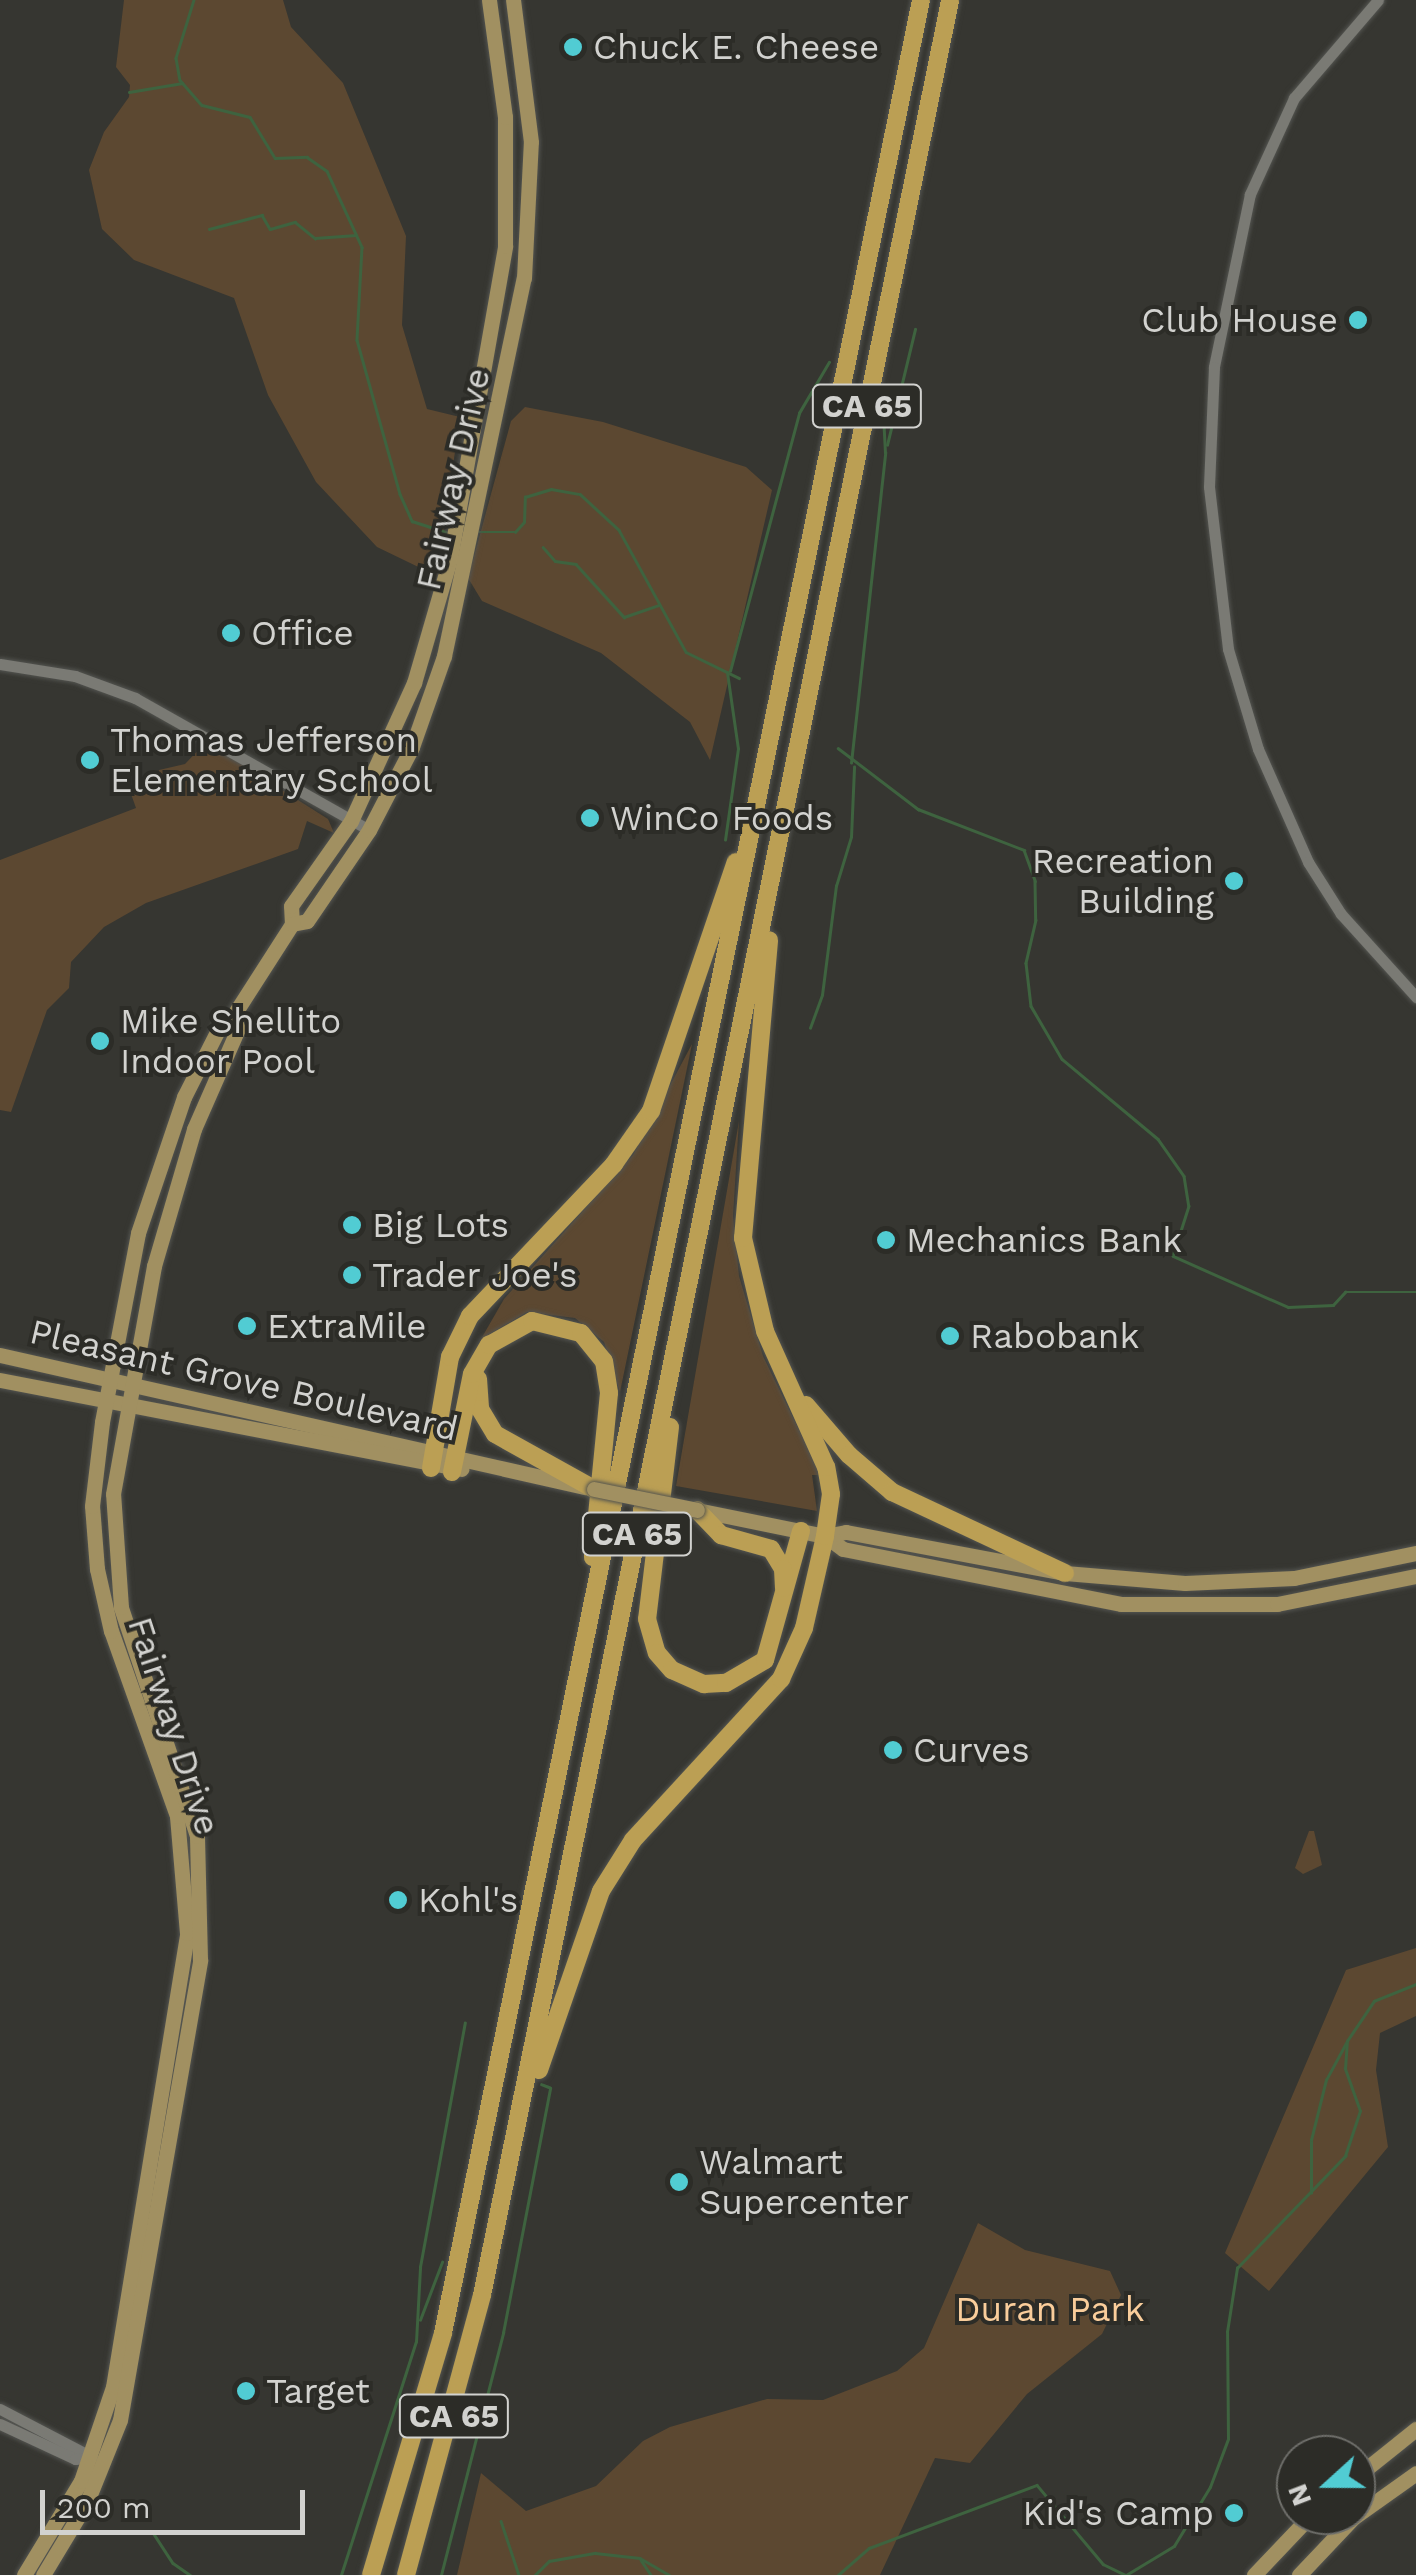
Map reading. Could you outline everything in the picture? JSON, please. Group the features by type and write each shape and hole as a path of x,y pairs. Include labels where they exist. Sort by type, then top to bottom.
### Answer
{"highway":[{"name":"CA 65","path":"372,2570 442,2333 921,0"},
{"name":"CA 65","path":"406,2575 457,2405 491,2254 950,0"},
{"path":"432,1458 450,1357 470,1316 614,1164 650,1112 757,805"},
{"path":"491,2254 587,1920 634,1840 781,1679 804,1628 826,1536 826,1466 773,1352 748,1274 742,1198 784,813"},
{"path":"689,1281 649,1602 652,1642 682,1676 704,1684 737,1680 772,1650 801,1531"},
{"path":"453,1463 478,1364 504,1331 542,1320 581,1332 604,1361 609,1393 592,1563 595,1596"},
{"path":"773,1352 828,1433 892,1492 1064,1574"},
{"path":"478,1364 478,1398 489,1428 563,1476 594,1489"},
{"path":"697,1510 721,1535 772,1549 784,1569 784,1603"}],"main road":[{"name":"Fairway Drive","path":"468,509 504,246 505,117 488,0"},
{"name":"Fairway Drive","path":"292,924 307,921 369,830 434,689 468,509 514,346 529,228 528,97 513,0"},
{"name":"Fairway Drive","path":"24,2575 98,2460 185,1951 187,1875 170,1789 111,1632 98,1569 92,1506 106,1402 138,1233 172,1129 227,1019 292,924 292,906 351,820 414,683 457,560"},
{"name":"Fairway Drive","path":"43,2575 120,2420 200,1960 204,1902 186,1788 116,1578 113,1494 126,1406 173,1192 214,1079 206,1067 227,1019"},
{"path":"172,1129 196,1091 214,1079"},
{"name":"Pleasant Grove Boulevard","path":"0,1355 111,1378 453,1463 563,1476"},
{"name":"Pleasant Grove Boulevard","path":"0,1380 126,1406 432,1458"},
{"path":"594,1489 826,1536 846,1532 1064,1574 1253,1582 1416,1553"},
{"path":"826,1536 842,1549 1121,1604 1277,1604 1416,1576"},
{"path":"145,2291 140,2278 150,2162"},
{"path":"1376,2461 1416,2430"},
{"path":"1299,2575 1353,2518 1416,2473"},
{"path":"1254,2575 1292,2535"}],"street":[{"path":"1378,0 1294,98 1250,194 1214,366 1209,487 1225,634 1258,749 1316,875 1351,926 1416,998"},
{"path":"0,664 75,676 135,698 369,830"},
{"path":"0,2409 98,2460"},
{"path":"0,2424 75,2459 98,2460"}],"green space":[{"path":"124,0 283,0 291,27 343,83 406,236 402,325 427,409 460,417 437,576 377,547 316,482 268,395 234,298 134,260 102,229 89,170 104,132 129,97 130,85 116,67"},
{"path":"525,407 603,422 746,467 772,490 710,760 690,722 601,653 482,601 468,578 511,421"},
{"path":"206,742 328,819 334,833 307,821 298,849 146,903 104,927 71,962 69,988 47,1010 11,1112 0,1110 0,860 136,808 131,794 158,788 159,770 185,764"},
{"path":"692,1044 620,1392 604,1342 575,1318 527,1312 481,1339 504,1299 633,1155"},
{"path":"739,1121 733,1216 739,1276 763,1356 821,1475 812,1475 817,1511 676,1486"},
{"path":"1309,1831 1314,1831 1322,1865 1303,1874 1295,1868"},
{"path":"1416,1948 1416,2016 1380,2033 1376,2070 1388,2147 1269,2291 1225,2253 1346,1970"},
{"name":"Duran Park","path":"978,2223 1025,2250 1110,2271 1121,2295 1102,2334 1027,2394 970,2463 935,2458 880,2575 457,2575 481,2473 526,2511 596,2486 643,2441 670,2427 767,2399 823,2400 897,2371 924,2348"}],"waterway":[{"path":"194,0 176,58 180,80 202,105 250,117 275,158 307,157 327,171 362,247 357,340 400,494 412,521 446,532"},
{"path":"129,92 182,83"},
{"path":"209,229 262,215 270,229 295,222 315,238 356,235"},
{"path":"887,445 915,329"},
{"path":"730,671 799,413 829,362"},
{"path":"851,763 885,453 882,396"},
{"path":"479,532 515,532 524,522 525,497 551,489 580,494 619,530 686,652 739,678"},
{"path":"543,547 555,561 576,564 624,617 658,605"},
{"path":"725,840 738,749 727,673"},
{"path":"838,748 918,809 1024,850 1035,881 1036,920 1026,963 1031,1006 1062,1059 1158,1139 1184,1176 1189,1206 1173,1256 1288,1307 1333,1305 1345,1292 1416,1292"},
{"path":"810,1028 822,995 836,886 851,837 854,767"},
{"path":"838,2575 869,2548 1037,2485 1103,2564 1126,2575 1174,2546 1210,2487 1228,2439 1227,2332 1237,2268 1345,2156 1360,2111 1345,2069 1347,2041 1374,2001 1416,1984"},
{"path":"341,2575 416,2342 420,2267 465,2023"},
{"path":"1311,2193 1311,2140 1326,2080 1346,2043"},
{"path":"441,2575 503,2333 550,2088 542,2085"},
{"path":"420,2320 442,2262"},
{"path":"501,2521 519,2575"},
{"path":"152,2531 173,2563 190,2575"},
{"path":"535,2575 549,2561 595,2553 640,2558 670,2575"},
{"path":"641,2560 651,2575"}],"place":[{"name":"Chuck E. Cheese","path":"573,47"},
{"name":"Club House","path":"1358,320"},
{"name":"Office","path":"231,633"},
{"name":"Thomas Jefferson Elementary School","path":"90,760"},
{"name":"WinCo Foods","path":"590,818"},
{"name":"Recreation Building","path":"1234,881"},
{"name":"Mike Shellito Indoor Pool","path":"100,1041"},
{"name":"Big Lots","path":"352,1225"},
{"name":"Mechanics Bank","path":"886,1240"},
{"name":"Trader Joe's","path":"352,1275"},
{"name":"ExtraMile","path":"247,1326"},
{"name":"Rabobank","path":"950,1336"},
{"name":"Curves","path":"893,1750"},
{"name":"Kohl's","path":"398,1900"},
{"name":"Walmart Supercenter","path":"679,2182"},
{"name":"Target","path":"246,2391"},
{"name":"Kid's Camp","path":"1234,2513"}]}
